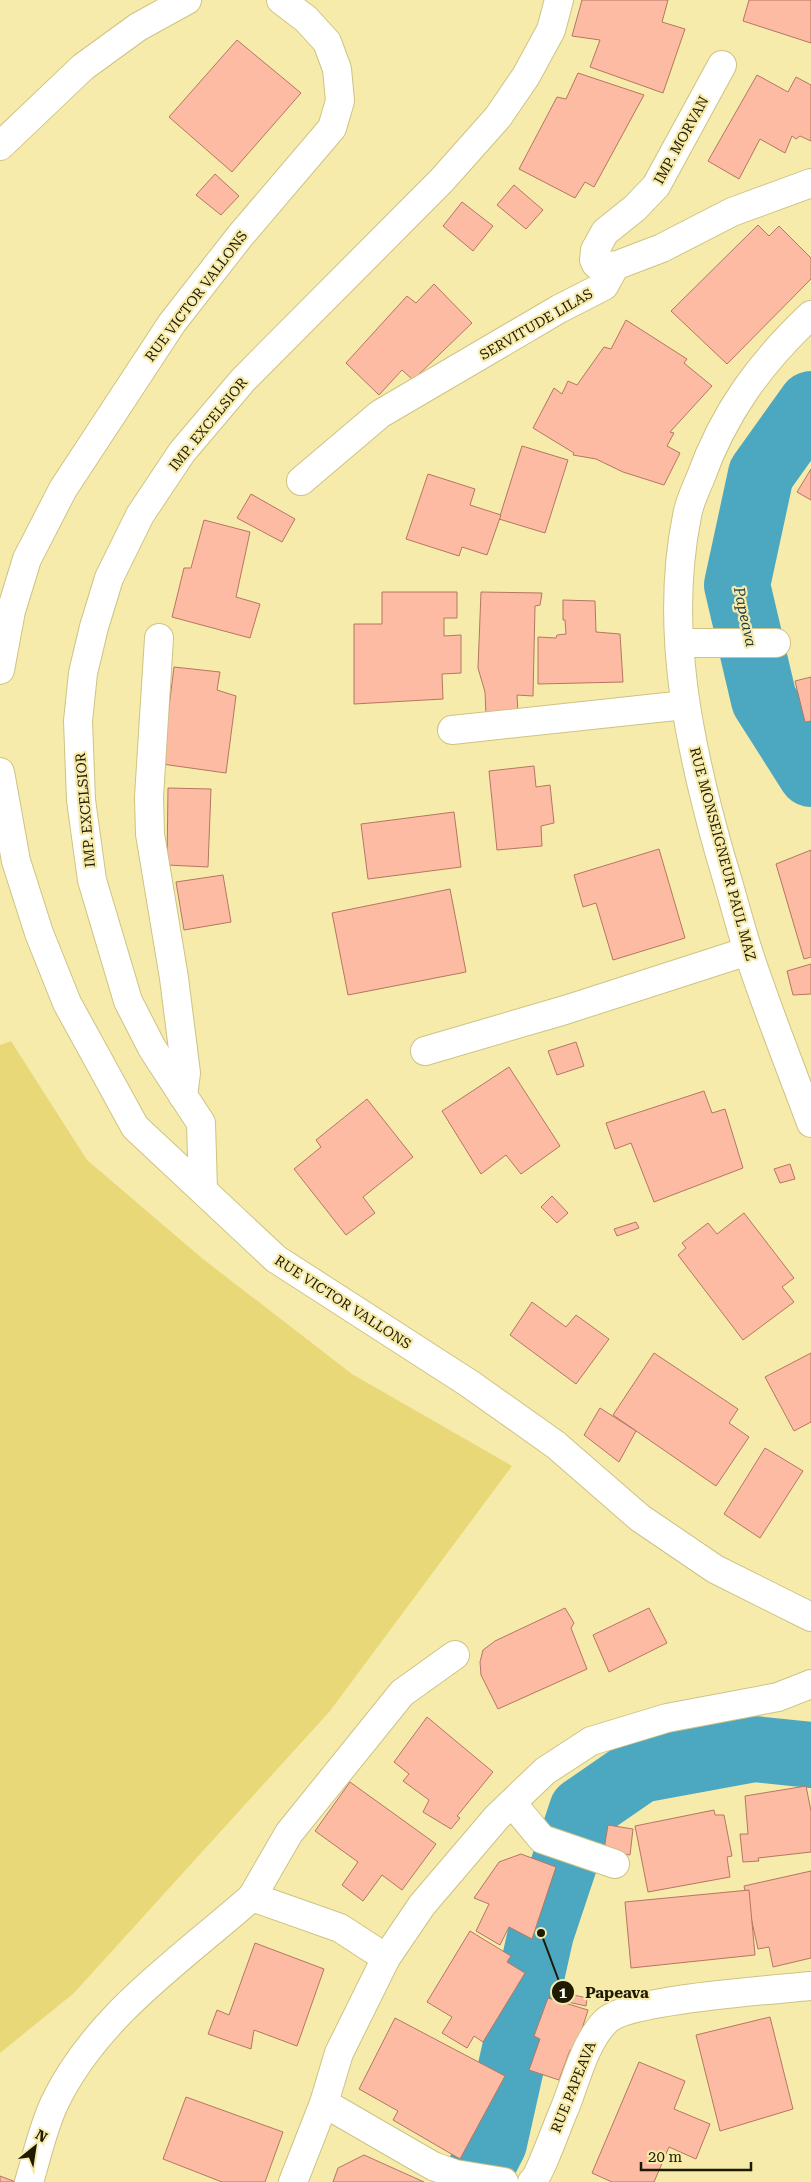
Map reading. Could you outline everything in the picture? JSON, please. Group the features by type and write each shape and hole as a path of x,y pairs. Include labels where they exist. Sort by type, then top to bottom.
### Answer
{"street":[{"path":"0,146 83,67 138,27 187,0"},
{"name":"RUE VICTOR VALLONS","path":"0,670 12,611 27,559 63,490 172,323 240,236 332,128 340,100 337,69 327,42 306,19 281,0"},
{"name":"IMP. EXCELSIOR","path":"202,1190 201,1123 152,1048 128,1001 92,880 81,800 78,721 84,672 94,627 109,578 140,515 182,452 243,380 442,180 498,117 526,76 551,30 559,0"},
{"name":"IMP. MORVAN","path":"615,266 596,264 594,260 595,250 605,232 634,208 656,186 722,65"},
{"path":"615,266 662,248 732,212 811,183"},
{"name":"SERVITUDE LILAS","path":"301,481 380,414 559,309 604,286 615,266"},
{"name":"RUE MONSEIGNEUR PAUL MAZ","path":"811,315 783,341 745,388 721,427 687,514 678,572 677,612 685,705 694,754 710,816 748,951 811,1123"},
{"path":"159,638 149,797 150,834 174,978 185,1066 183,1096"},
{"path":"680,644 776,642"},
{"path":"452,730 685,705"},
{"name":"RUE VICTOR VALLONS","path":"0,772 16,861 39,933 67,1003 135,1127 276,1259 470,1384 556,1445 640,1518 715,1569 811,1617"},
{"path":"425,1051 564,1010 748,951"},
{"path":"29,2182 55,2102 89,2048 138,1994 252,1897 289,1833 402,1694 454,1655"},
{"path":"293,2182 324,2103 339,2053 386,1958 428,1897 478,1838 545,1771 591,1741 667,1718 778,1696 811,1684"},
{"path":"512,1803 542,1839 615,1864"},
{"path":"252,1897 340,1928 386,1958"},
{"name":"RUE PAPEAVA","path":"533,2182 592,2038 608,2020 634,2008 666,2002 811,1986"},
{"path":"324,2103 433,2166 455,2174 498,2181"}],"shaded area":[{"path":"11,1041 87,1160 203,1259 352,1374 512,1466 330,1711 74,1993 0,2053 0,1045"}],"building":[{"path":"582,0 668,0 662,22 685,29 663,93 590,67 600,40 572,36"},
{"path":"749,0 811,0 811,43 743,21"},
{"path":"237,40 301,93 232,172 169,117"},
{"path":"578,73 644,95 594,187 585,182 575,198 519,169 557,97 566,99"},
{"path":"757,75 788,92 796,77 811,85 811,141 800,136 796,139 792,136 785,153 760,139 739,179 708,161"},
{"path":"215,174 239,196 221,215 196,195"},
{"path":"514,185 543,210 526,229 497,205"},
{"path":"462,202 493,226 473,251 443,226"},
{"path":"758,225 769,236 779,226 811,258 811,279 727,364 671,311"},
{"path":"434,284 472,323 413,380 402,370 379,395 346,363 407,296 416,303"},
{"path":"626,320 687,359 684,363 712,386 670,432 674,433 667,446 680,453 664,485 623,472 596,459 573,455 574,453 533,428 554,388 562,394 568,381 577,385 604,347 611,349"},
{"path":"522,446 568,460 545,533 499,519"},
{"path":"811,469 811,500 797,492"},
{"path":"428,474 475,489 470,505 501,515 487,555 462,547 459,556 406,539"},
{"path":"251,494 295,519 282,542 237,518"},
{"path":"204,520 250,532 236,597 260,604 250,638 172,617 184,568 191,568"},
{"path":"382,592 457,592 457,618 444,618 444,636 461,635 461,673 442,674 443,699 354,704 354,624 382,624"},
{"path":"481,592 542,593 540,605 535,606 533,696 517,695 518,714 486,716 485,692 478,668"},
{"path":"563,600 595,601 596,632 620,634 623,682 538,684 538,637 556,638 557,635 566,634 565,620 563,620"},
{"path":"174,667 220,672 217,690 236,696 226,773 162,764"},
{"path":"811,677 811,721 805,722 795,681"},
{"path":"534,766 536,787 550,785 554,823 541,826 542,846 497,850 489,771"},
{"path":"168,788 211,789 208,867 167,865"},
{"path":"454,812 461,867 368,879 361,824"},
{"path":"659,849 685,938 613,960 596,903 583,907 574,875"},
{"path":"811,850 811,957 804,959 776,864"},
{"path":"223,875 231,922 184,930 176,882"},
{"path":"450,889 466,972 348,995 332,913"},
{"path":"811,964 811,994 793,995 787,971"},
{"path":"576,1042 584,1066 557,1075 548,1051"},
{"path":"509,1067 560,1146 521,1174 506,1155 481,1174 442,1111"},
{"path":"704,1091 712,1113 725,1109 743,1168 654,1202 631,1143 615,1149 606,1123"},
{"path":"367,1099 413,1157 363,1197 375,1213 346,1235 294,1169 321,1147 316,1140"},
{"path":"790,1164 795,1179 780,1183 774,1169"},
{"path":"552,1196 568,1213 557,1223 541,1207"},
{"path":"744,1213 794,1278 782,1287 794,1302 743,1340 678,1255 686,1248 682,1243 708,1223 717,1234"},
{"path":"636,1222 639,1228 617,1236 614,1229"},
{"path":"532,1302 566,1327 576,1315 609,1339 576,1384 510,1335"},
{"path":"654,1353 738,1409 729,1423 749,1437 716,1486 613,1415"},
{"path":"811,1353 811,1422 794,1431 765,1377"},
{"path":"600,1408 636,1431 619,1462 584,1435"},
{"path":"765,1448 803,1471 760,1538 724,1514"},
{"path":"565,1608 574,1623 571,1628 587,1669 498,1709 481,1675 480,1662 483,1650 495,1641"},
{"path":"649,1608 667,1643 609,1672 593,1635"},
{"path":"427,1717 493,1772 457,1816 460,1818 451,1829 423,1812 429,1800 403,1781 409,1774 394,1762"},
{"path":"350,1782 436,1844 402,1890 382,1875 363,1901 342,1885 358,1862 315,1831"},
{"path":"806,1786 811,1811 811,1852 758,1858 759,1861 743,1862 740,1834 748,1834 745,1796"},
{"path":"714,1810 715,1815 724,1815 732,1856 727,1857 730,1877 648,1892 635,1826"},
{"path":"608,1825 633,1829 630,1855 604,1850"},
{"path":"521,1854 556,1867 532,1939 509,1927 500,1945 476,1931 489,1904 474,1898 499,1862"},
{"path":"811,1871 811,1958 773,1967 769,1947 758,1949 744,1886"},
{"path":"749,1890 755,1955 631,1968 625,1902"},
{"path":"470,1931 511,1956 507,1962 525,1973 483,2042 474,2036 467,2048 442,2033 452,2017 427,2002"},
{"path":"255,1943 324,1969 297,2046 254,2030 251,2049 208,2034 217,2010 229,2015"},
{"path":"560,1992 587,1998 586,2006 558,2000"},
{"path":"548,1998 588,2010 575,2051 570,2050 559,2080 529,2070 540,2039 534,2036"},
{"path":"770,2017 793,2109 720,2131 696,2035"},
{"path":"395,2018 505,2076 460,2159 393,2120 398,2111 359,2089"},
{"path":"639,2062 685,2081 674,2109 710,2124 696,2159 669,2147 654,2182 612,2182 592,2173"},
{"path":"186,2097 283,2132 265,2182 222,2182 163,2159"},
{"path":"364,2155 424,2182 333,2182 338,2168"},
{"path":"0,2176 16,2182 0,2182"}],"waterway":[{"name":"Papeava","path":"811,404 761,474 737,585 764,700 811,774"},
{"name":"Papeava","path":"474,2182 494,2143 541,1933 582,1810 640,1770 754,1749 811,1755"}],"place":[{"name":"Papeava","path":"541,1933"}]}
